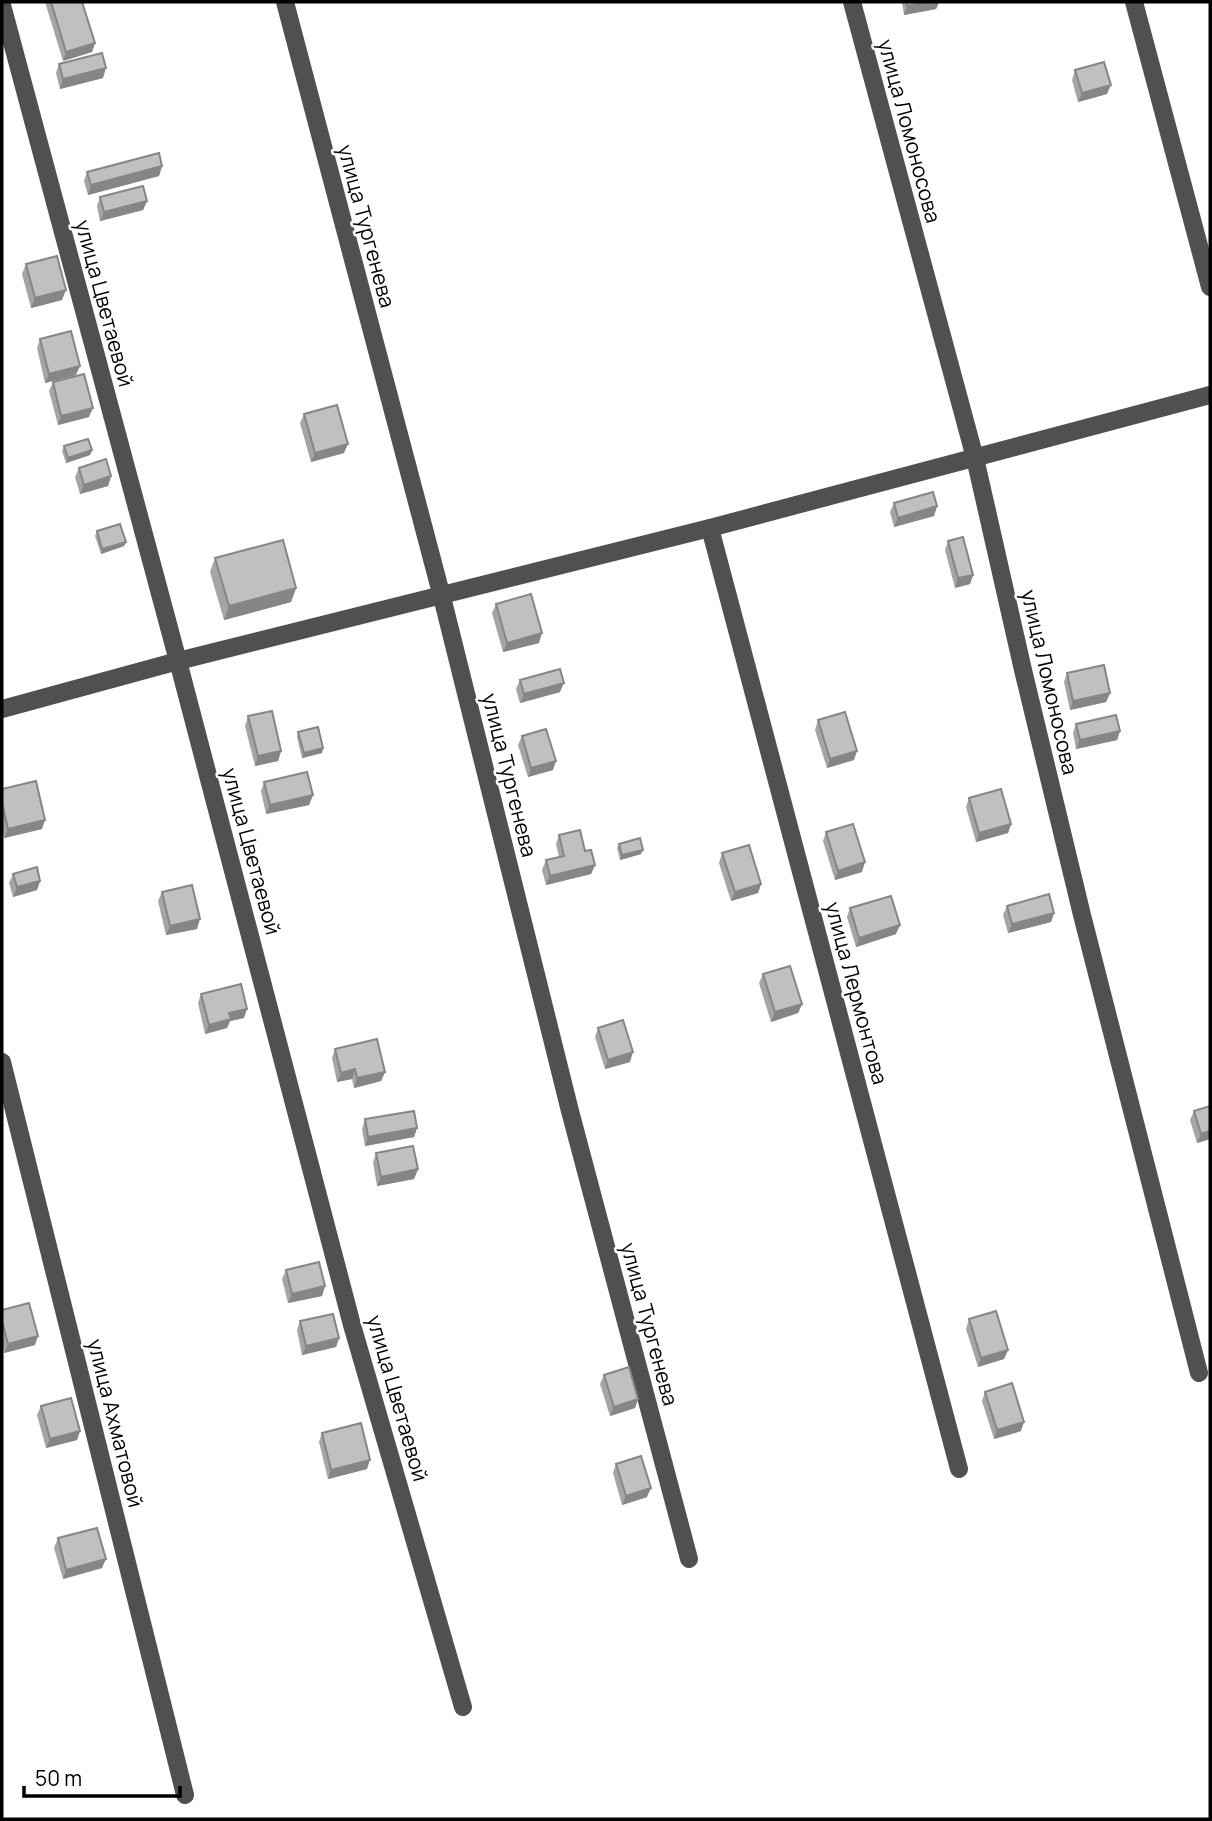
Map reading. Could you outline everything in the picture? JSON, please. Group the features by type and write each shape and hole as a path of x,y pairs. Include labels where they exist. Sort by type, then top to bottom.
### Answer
{"street":[{"name":"улица Тургенева","path":"285,2 442,597 570,1111 689,1559"},
{"name":"улица Ломоносова","path":"852,2 975,458 1079,902 1199,1373"},
{"path":"1134,2 1210,287"},
{"name":"улица Цветаевой","path":"2,5 352,1325 463,1707"},
{"path":"2,709 178,661 710,528 1210,395"},
{"name":"улица Лермонтова","path":"710,528 959,1469"},
{"name":"улица Ахматовой","path":"2,1062 185,1796"}],"building":[{"path":"51,2 82,2 95,43 66,52"},
{"path":"907,2 928,2 907,6"},
{"path":"102,53 106,68 63,79 59,64"},
{"path":"1104,62 1111,85 1082,93 1075,70"},
{"path":"159,153 162,166 91,185 87,172"},
{"path":"143,186 147,201 104,212 100,197"},
{"path":"57,256 66,290 35,298 26,264"},
{"path":"71,331 80,366 49,374 40,339"},
{"path":"84,374 93,408 61,416 53,382"},
{"path":"337,405 348,444 315,453 304,414"},
{"path":"88,439 92,450 68,458 64,446"},
{"path":"106,459 111,476 84,485 79,468"},
{"path":"933,492 937,506 898,518 894,503"},
{"path":"120,524 126,542 102,549 97,531"},
{"path":"963,537 973,575 958,578 948,541"},
{"path":"283,540 296,588 229,606 215,558"},
{"path":"531,594 542,633 507,643 496,604"},
{"path":"1104,665 1110,693 1073,701 1067,673"},
{"path":"560,669 564,683 524,694 520,680"},
{"path":"272,711 281,751 258,756 248,716"},
{"path":"845,712 857,751 830,759 818,720"},
{"path":"1116,715 1120,731 1080,740 1076,724"},
{"path":"318,727 323,748 304,753 298,732"},
{"path":"546,729 556,761 531,768 522,736"},
{"path":"307,772 313,795 270,805 264,782"},
{"path":"36,781 45,820 8,829 2,789"},
{"path":"1001,789 1011,824 979,833 969,798"},
{"path":"853,824 865,862 838,871 826,832"},
{"path":"580,830 585,851 591,850 595,865 550,876 546,860 564,856 559,835"},
{"path":"640,838 643,850 622,855 619,844"},
{"path":"749,845 761,884 735,892 722,853"},
{"path":"37,867 40,881 17,887 13,874"},
{"path":"192,885 200,919 170,926 162,892"},
{"path":"1049,894 1054,913 1012,924 1007,906"},
{"path":"891,896 900,925 859,938 850,908"},
{"path":"790,966 802,1004 775,1012 763,974"},
{"path":"241,984 247,1009 229,1013 231,1019 209,1025 201,994"},
{"path":"623,1020 633,1052 608,1060 598,1028"},
{"path":"377,1039 385,1072 357,1078 355,1069 341,1073 335,1049"},
{"path":"1210,1106 1210,1131 1201,1134 1194,1111"},
{"path":"414,1111 417,1128 368,1137 365,1119"},
{"path":"413,1146 418,1169 381,1177 376,1153"},
{"path":"319,1262 325,1286 292,1294 286,1270"},
{"path":"29,1303 38,1336 8,1344 2,1310"},
{"path":"996,1311 1008,1350 981,1358 969,1319"},
{"path":"333,1314 339,1338 306,1346 300,1321"},
{"path":"629,1367 638,1399 614,1407 604,1375"},
{"path":"1012,1383 1024,1422 997,1430 985,1392"},
{"path":"71,1398 80,1431 50,1439 41,1406"},
{"path":"361,1423 370,1460 331,1470 322,1433"},
{"path":"641,1456 651,1488 626,1496 616,1464"},
{"path":"97,1528 106,1559 66,1570 58,1538"}]}
